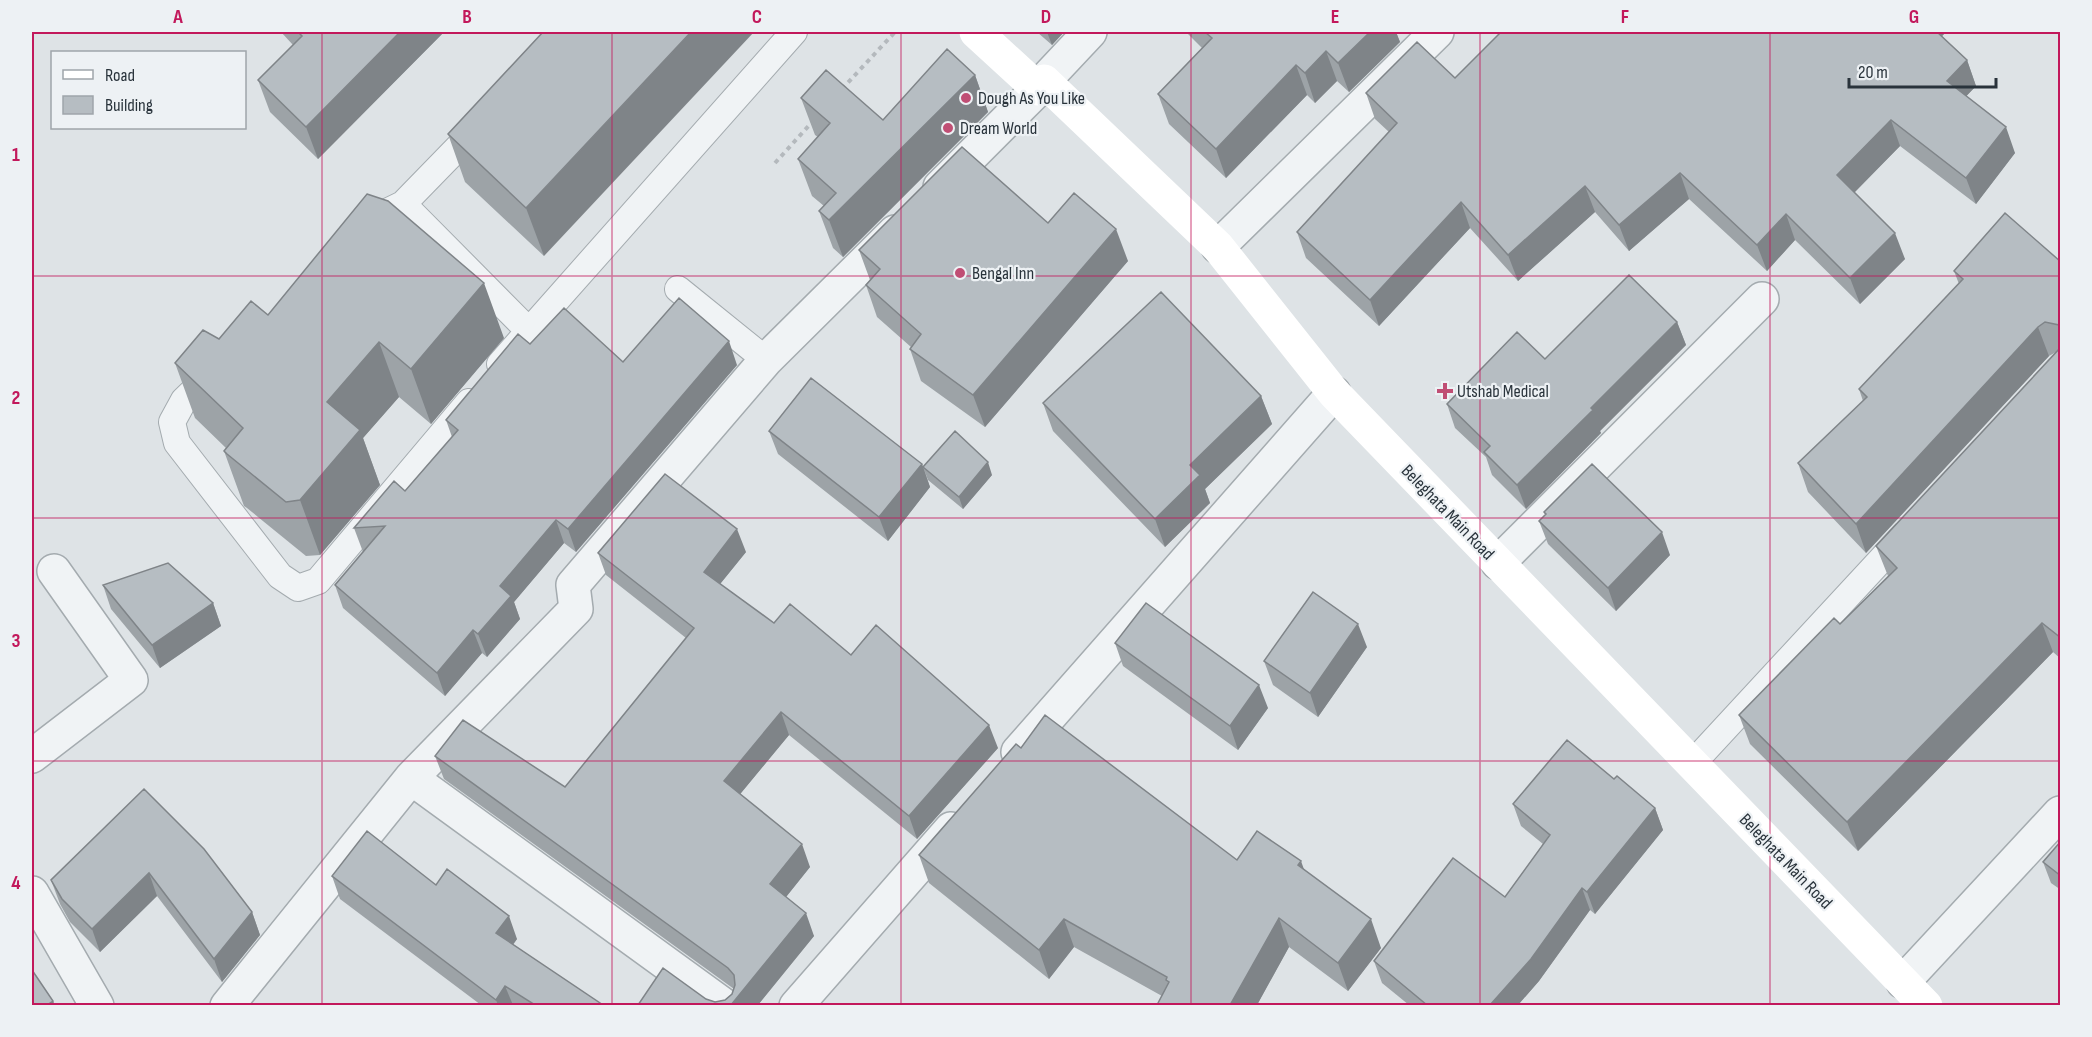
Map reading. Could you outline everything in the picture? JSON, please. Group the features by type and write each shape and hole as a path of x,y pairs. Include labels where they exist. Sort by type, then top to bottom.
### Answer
{"main road":[{"name":"Beleghata Main Road","path":"976,32 1041,85 1218,247 1334,393 1926,1005"}],"street":[{"path":"227,1005 411,778 576,609 573,585 766,360 1041,85 1090,32"},
{"path":"1218,247 1437,32"},
{"path":"1498,563 1762,300"},
{"path":"1002,771 1334,393"},
{"path":"32,756 131,680 54,571"},
{"path":"411,778 725,1005"},
{"path":"796,1005 970,807"},
{"path":"1903,982 2061,813"},
{"path":"32,893 97,1005"}],"lane":[{"path":"226,359 184,400 172,422 177,443 280,576 298,588 318,581 529,331 794,32"},
{"path":"343,242 359,226 403,204 491,114"},
{"path":"403,204 529,331"},
{"path":"678,289 766,360"},
{"path":"1692,764 1917,521"}],"path":[{"path":"839,93 895,32"},
{"path":"775,163 815,119"}],"building":[{"path":"298,32 400,32 306,127 258,80 302,36"},
{"path":"543,32 691,32 526,208 448,134"},
{"path":"1205,32 1370,32 1338,63 1326,51 1305,73 1296,65 1216,149 1158,94 1212,38"},
{"path":"1501,32 1937,32 1967,60 1947,81 2006,127 1966,178 1891,120 1837,175 1895,233 1850,278 1786,214 1757,245 1680,173 1619,225 1585,186 1508,255 1461,202 1370,300 1297,232 1397,123 1366,93 1417,42 1455,78"},
{"path":"947,49 975,75 829,220 819,211 836,193 798,159 830,123 801,98 826,70 883,120"},
{"path":"962,147 1048,223 1074,193 1116,229 973,395 910,349 921,334 866,285 880,269 859,250"},
{"path":"367,194 388,201 484,283 411,369 379,342 327,402 360,430 300,500 286,502 224,451 243,428 175,363 203,330 219,339 251,301 268,315"},
{"path":"2005,213 2061,262 2061,328 2059,325 2045,322 2038,327 1856,524 1798,463 1867,397 1859,389 1963,279 1954,271"},
{"path":"1629,275 1677,322 1517,485 1484,452 1490,446 1447,404 1517,332 1545,359"},
{"path":"1161,292 1261,396 1190,465 1200,475 1155,519 1043,403"},
{"path":"679,298 729,341 568,529 556,520 500,586 511,596 478,634 473,630 437,673 335,585 385,526 354,528 394,481 405,491 458,430 446,420 518,334 530,344 564,308 623,362"},
{"path":"2061,347 2061,638 2042,623 1847,822 1739,715 1834,618 1840,624 1897,568 1876,546"},
{"path":"811,378 922,464 879,517 769,431"},
{"path":"955,431 988,462 959,497 923,467"},
{"path":"1592,464 1662,532 1608,588 1539,521 1546,514 1544,512"},
{"path":"665,474 737,529 704,572 774,623 790,604 851,655 876,625 989,725 909,816 781,712 724,781 802,844 770,884 806,913 731,1005 638,1005 663,968 706,999 715,1002 725,1000 732,994 735,985 734,975 728,968 435,756 463,720 565,787 694,628 598,553"},
{"path":"168,563 213,603 152,645 103,585"},
{"path":"1313,592 1358,624 1310,693 1264,661"},
{"path":"1146,603 1259,685 1230,726 1115,643"},
{"path":"1045,715 1237,860 1257,831 1301,861 1298,865 1371,919 1338,963 1279,918 1230,1005 1157,1005 1169,982 1166,980 1167,977 1064,919 1039,950 919,855 1016,744 1021,748"},
{"path":"1567,740 1614,779 1617,776 1655,808 1587,892 1582,888 1531,959 1490,1005 1427,1005 1374,961 1453,858 1505,897 1550,835 1513,804"},
{"path":"144,789 204,849 252,912 214,959 149,873 92,929 62,899 51,880"},
{"path":"367,831 436,885 447,869 509,916 496,933 603,1005 535,1005 505,986 496,1000 332,876"},
{"path":"2061,841 2061,876 2043,862"},
{"path":"32,970 53,1001 47,1005 32,1005"}],"place":[{"name":"Dough As You Like","path":"966,98"},
{"name":"Dream World","path":"948,128"},
{"name":"Bengal Inn","path":"960,273"},
{"name":"Utshab Medical","path":"1445,391"}]}
